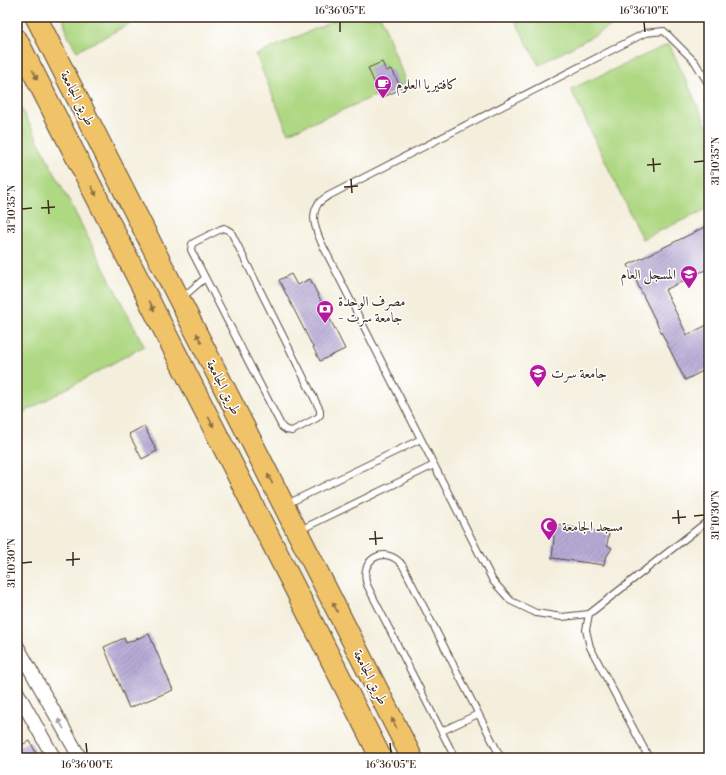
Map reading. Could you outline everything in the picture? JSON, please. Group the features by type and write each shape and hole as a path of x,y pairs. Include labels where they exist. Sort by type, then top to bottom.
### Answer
{"highway":[{"name":"طريق الجامعة","path":"37,17 412,758"},
{"name":"طريق الجامعة","path":"17,40 382,758"}],"street":[{"path":"17,646 80,758"},
{"path":"17,692 54,758"}],"lane":[{"path":"709,85 694,62 664,31 645,33 328,196 318,204 313,217 321,242 493,581 511,601 536,613 562,618 589,614 709,520"},
{"path":"709,93 709,103"},
{"path":"221,229 226,229 231,232 320,410 320,415 317,418 292,431 286,430 282,427 205,278 191,250 192,244 221,229"},
{"path":"180,300 205,278"},
{"path":"284,506 421,439"},
{"path":"297,532 434,465"},
{"path":"456,758 364,577 365,569 369,562 375,557 383,555 391,556 398,560 403,566 501,758"},
{"path":"589,614 586,630 590,647 649,758"},
{"path":"442,731 478,714"}],"green space":[{"path":"63,17 141,18 77,51 68,36"},
{"path":"342,17 381,17 406,83 288,133 256,55"},
{"path":"513,17 628,17 539,65"},
{"path":"669,44 709,130 709,208 642,239 571,89"},
{"path":"17,100 144,346 17,416"}],"building":[{"path":"382,62 386,71 392,69 401,89 381,98 368,68"},
{"path":"709,225 709,268 665,290 687,335 709,324 709,368 685,380 628,265"},
{"path":"291,274 297,285 310,279 345,349 320,361 279,280"},
{"path":"144,426 157,451 142,459 129,434"},
{"path":"550,524 609,533 607,545 612,548 605,559 604,565 552,558 554,538"},
{"path":"149,634 173,690 129,708 104,647 124,638 126,643"},
{"path":"30,741 36,753 27,758 17,758 17,747"}],"place":[{"name":"كافتيريا العلوم","path":"383,99"},
{"name":"المسجل العام","path":"689,289"},
{"name":"مصرف الوحدة - جامعة سرت","path":"325,324"},
{"name":"جامعة سرت","path":"538,388"},
{"name":"مسجد الجامعة","path":"549,541"}]}
